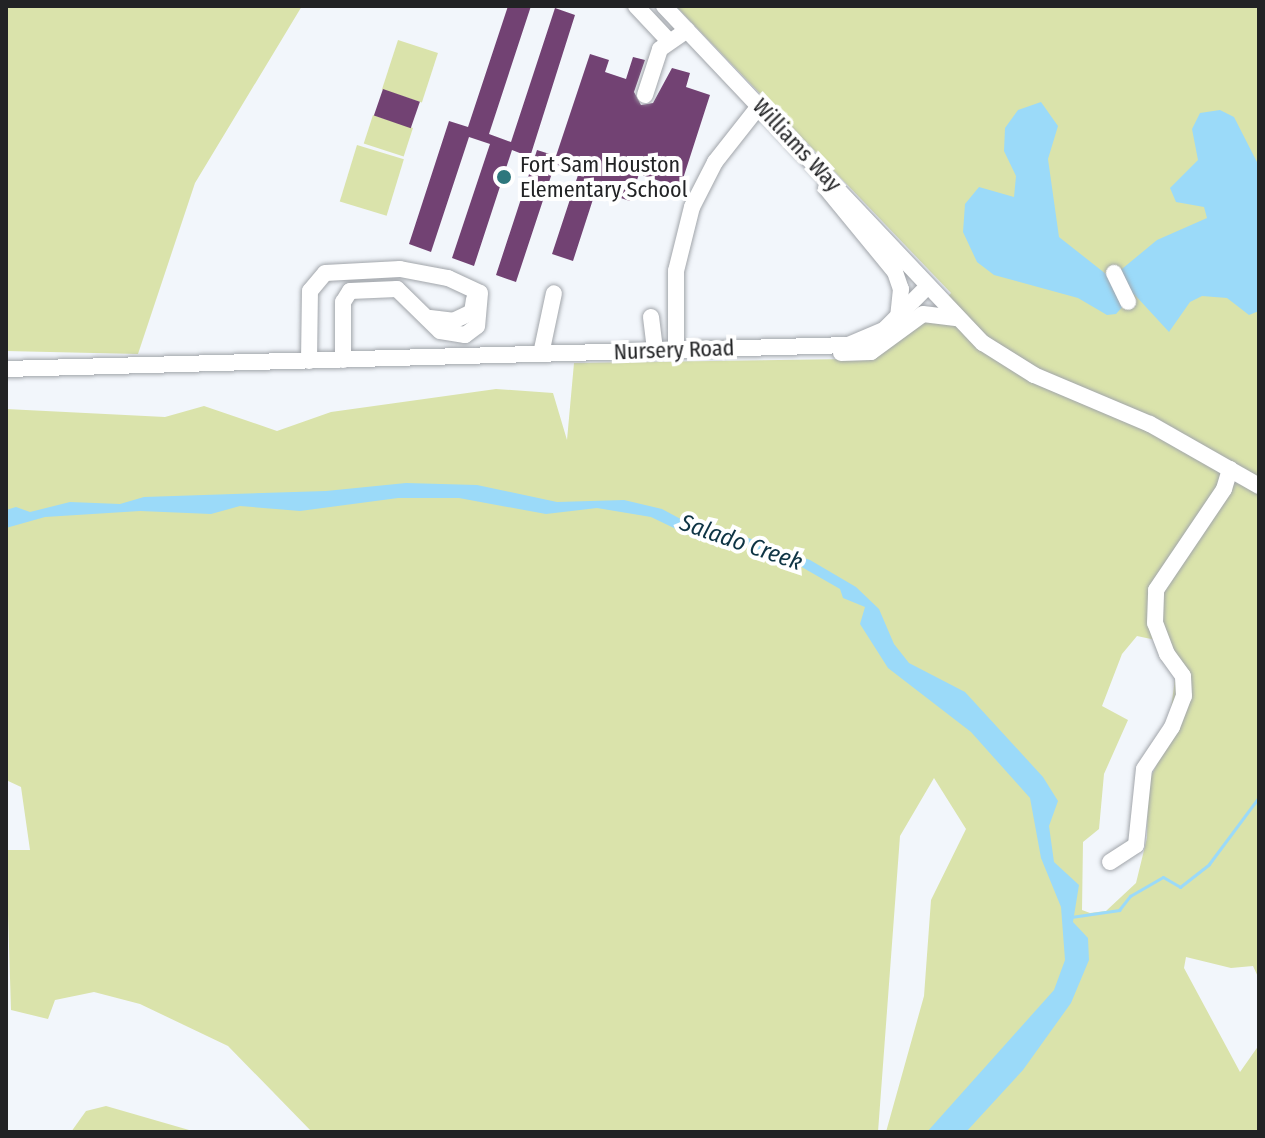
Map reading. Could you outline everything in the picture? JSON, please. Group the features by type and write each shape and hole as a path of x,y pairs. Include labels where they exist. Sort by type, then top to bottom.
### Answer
{"street":[{"path":"636,6 669,41"},
{"name":"Williams Way","path":"664,6 928,286"},
{"path":"645,95 656,58 669,41 687,30"},
{"path":"676,350 676,271 692,207 715,162 759,106"},
{"path":"813,162 844,216 895,272 902,294 898,316"},
{"path":"309,361 310,291 315,279 331,272 380,272 444,284 475,300 472,312 453,321 430,318 392,287 350,291 343,302 343,360"},
{"path":"1114,273 1128,302"},
{"path":"928,286 958,318 1013,364 1150,424 1259,486"},
{"name":"Nursery Road","path":"6,369 822,348 870,339 928,286"},
{"path":"541,354 554,293"},
{"path":"822,348 861,355 918,316 958,318"},
{"path":"651,317 655,351"},
{"path":"1110,862 1136,845 1144,769 1172,727 1184,696 1183,676 1167,654 1155,623 1156,590 1224,489 1230,469"}],"green space":[{"path":"6,6 302,6 195,183 138,354 6,351"},
{"path":"676,6 1259,6 1259,979 1253,966 1231,968 1186,957 1184,968 1240,1072 1259,1045 1259,1132 886,1132 924,996 931,900 966,829 934,778 900,836 878,1132 312,1132 228,1046 140,1004 94,992 55,1000 48,1019 11,1010 6,850 30,850 21,787 6,780 6,409 165,417 204,406 277,431 331,412 496,389 553,393 567,440 574,363 849,359 927,320 951,293","holes":["1137,636 1165,642 1189,675 1175,679 1166,745 1148,783 1147,838 1136,883 1106,911 1090,913 1082,910 1083,842 1099,829 1104,774 1128,720 1102,706 1122,654"]},
{"path":"398,40 438,53 422,102 382,89"},
{"path":"373,115 413,128 404,157 364,144"},
{"path":"357,145 404,159 387,216 340,201"},
{"path":"106,1106 196,1132 71,1132 86,1111"}],"water":[{"path":"1041,102 1058,126 1048,159 1059,237 1111,278 1157,240 1207,218 1204,207 1176,202 1170,188 1198,160 1192,129 1200,113 1220,110 1234,117 1259,166 1259,311 1249,315 1227,298 1202,296 1190,302 1169,332 1134,294 1116,314 1107,315 1078,298 994,275 977,262 963,232 965,204 979,187 1014,197 1016,176 1004,151 1005,128 1018,110"},
{"name":"Salado Creek","path":"406,483 477,485 557,502 624,500 662,509 703,531 723,529 810,560 856,587 879,609 894,644 909,663 965,692 1043,777 1058,801 1049,826 1054,862 1079,885 1073,922 1088,938 1089,960 1071,1003 1023,1070 966,1132 927,1132 1054,990 1065,960 1061,907 1041,858 1030,798 971,732 888,668 860,624 865,607 843,598 840,589 786,558 771,557 745,544 701,541 651,517 597,508 546,514 459,498 398,498 300,511 240,506 211,514 140,511 45,517 6,528 6,510 16,507 30,512 70,502 120,504 144,497 326,491"}],"building":[{"path":"508,6 531,6 489,134 511,142 555,8 575,15 530,157 512,150 474,266 452,258 490,144 469,137 431,252 409,244 449,121 468,127"},
{"path":"590,54 609,60 605,72 626,79 633,57 645,60 634,92 641,105 653,103 672,68 690,73 686,87 710,95 680,188 639,174 630,201 596,190 573,261 552,254 579,172 555,164 516,282 496,275 537,150 556,156"},
{"path":"383,89 420,102 411,128 374,115"}],"waterway":[{"path":"1071,917 1119,910 1130,896 1163,877 1180,887 1209,864 1259,797"}],"place":[{"name":"Fort Sam Houston Elementary School","path":"504,177"}]}
